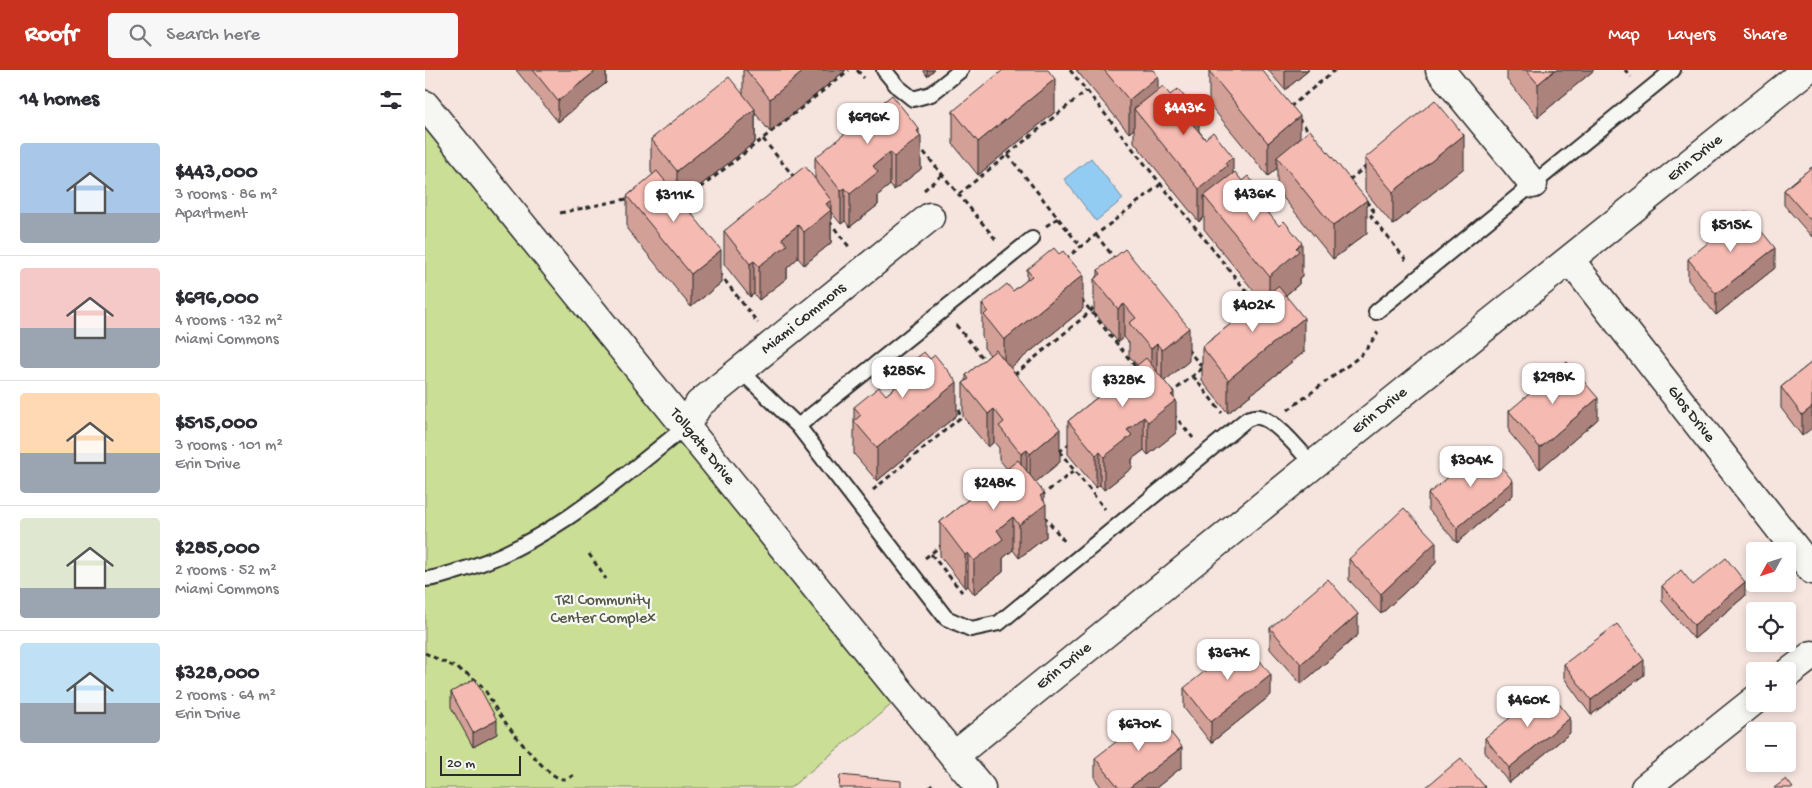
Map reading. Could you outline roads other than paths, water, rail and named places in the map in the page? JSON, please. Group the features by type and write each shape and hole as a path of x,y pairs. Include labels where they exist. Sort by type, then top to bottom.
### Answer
{"street":[{"path":"1439,70 1533,184"},
{"name":"Erin Drive","path":"954,756 1313,465 1807,70"},
{"name":"Tollgate Drive","path":"425,105 903,695 981,788"},
{"name":"Miami Commons","path":"685,427 699,404 930,216"},
{"name":"Glos Drive","path":"1570,260 1812,570"},
{"path":"1796,667 1812,655"},
{"path":"1645,788 1746,707"}],"lane":[{"path":"884,70 898,87 913,99 931,94 961,70"},
{"path":"1379,310 1673,70"},
{"path":"798,426 1032,239"},
{"path":"740,370 798,426 947,618 971,629 999,623 1247,419 1259,417 1271,423 1313,465"},
{"path":"425,579 482,564 539,536 615,484 685,427"}],"water":[{"path":"1091,158 1123,199 1096,221 1064,179"}],"park label":[{"name":"TRI Community Center Complex","path":"603,610"}]}
